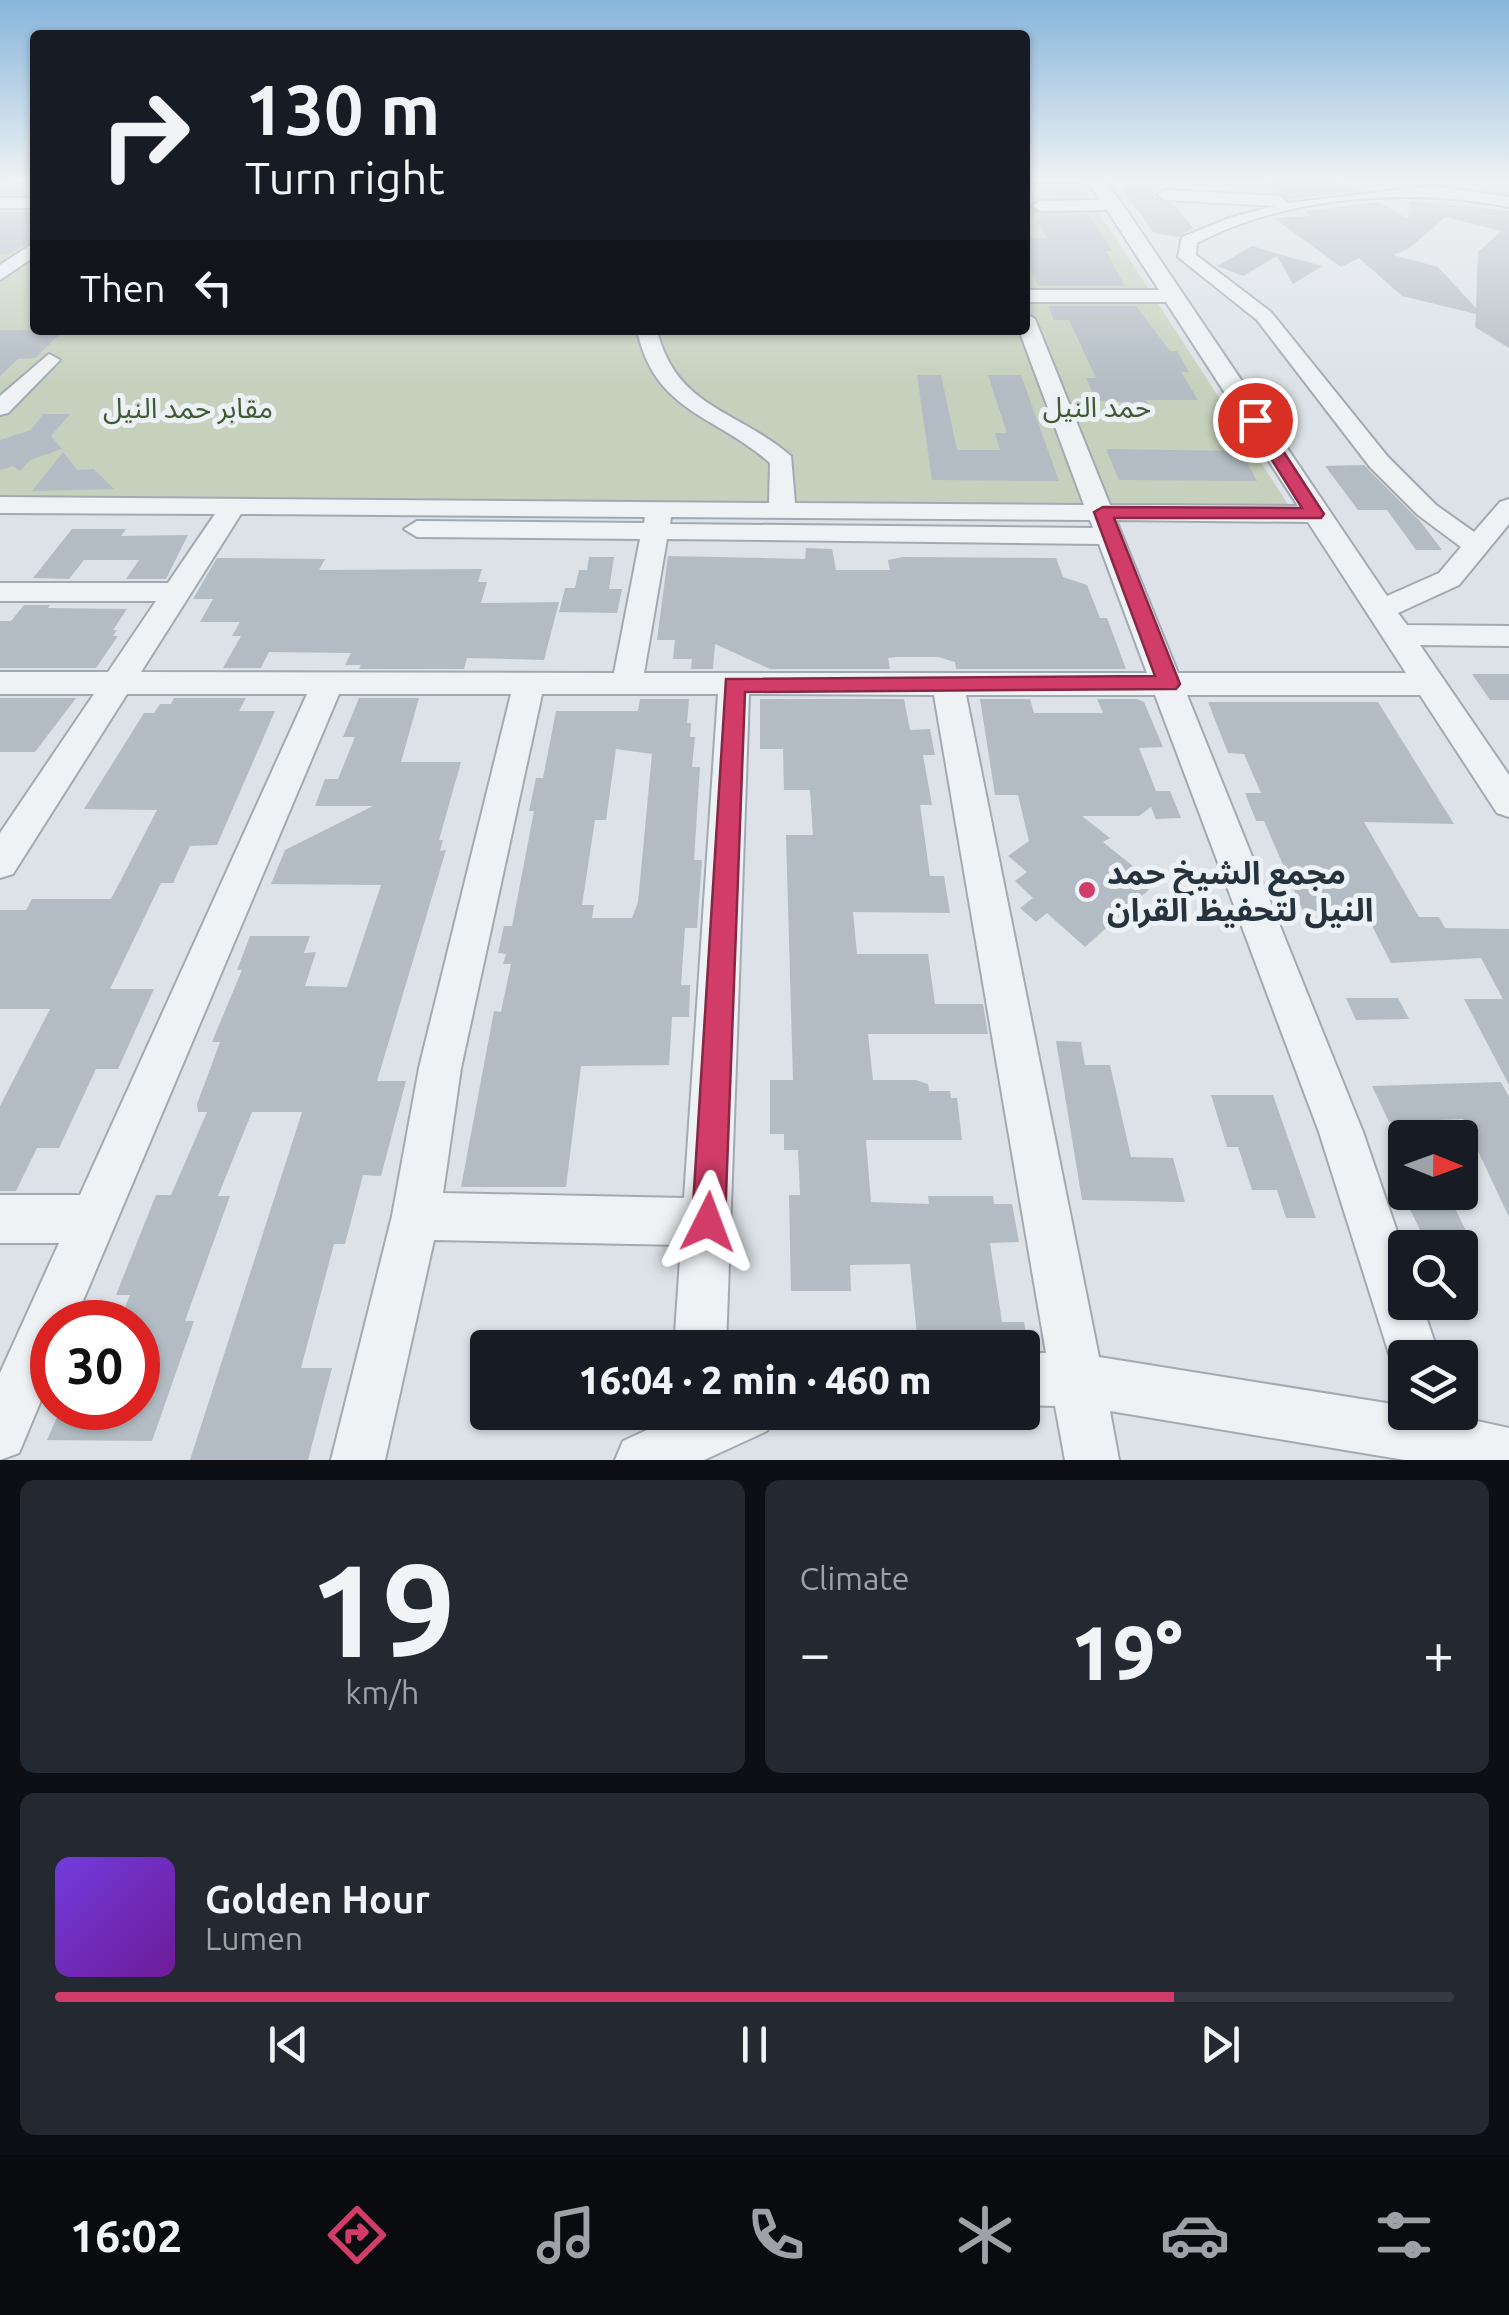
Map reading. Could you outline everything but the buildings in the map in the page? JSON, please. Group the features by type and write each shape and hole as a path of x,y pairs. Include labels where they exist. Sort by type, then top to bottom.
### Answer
{"street":[{"path":"1143,248 1315,514 1509,803"},
{"path":"1188,248 1187,258 1264,316 1379,462 1427,510 1476,546"},
{"path":"0,274 30,251"},
{"path":"1030,296 1175,296"},
{"path":"1030,332 1341,1132 1408,1340"},
{"path":"648,335 658,373 687,402 764,442 782,461 782,508"},
{"path":"0,408 49,360"},
{"path":"0,505 225,517 1107,524 1315,514"},
{"path":"1389,622 1449,580 1509,507"},
{"path":"658,519 782,508 1107,524"},
{"path":"0,864 225,517"},
{"path":"627,684 658,519"},
{"path":"0,592 175,592"},
{"path":"1389,622 1509,636"},
{"path":"0,1434 328,682"},
{"path":"0,683 1430,684"},
{"path":"358,1460 416,1216 440,1068 529,684"},
{"path":"701,1330 734,684"},
{"path":"948,684 1092,1460"},
{"path":"416,1216 708,1222"},
{"path":"0,1219 94,1219"},
{"path":"1040,1379 1077,1380 1339,1419 1440,1437 1509,1455"},
{"path":"642,1460 694,1438"}],"green space":[{"name":"حمد النيل","path":"0,248 30,248 30,335 1030,335 1030,248 1122,248 1293,512 0,513"}],"place":[{"name":"مجمع الشيخ حمد النيل لتحفيظ القران","path":"1087,890"}],"route":[{"path":"708,1222 734,684 1169,684 1103,512 1315,514 1255,420"}],"park label":[{"name":"مقابر حمد النيل","path":"188,407"}]}
